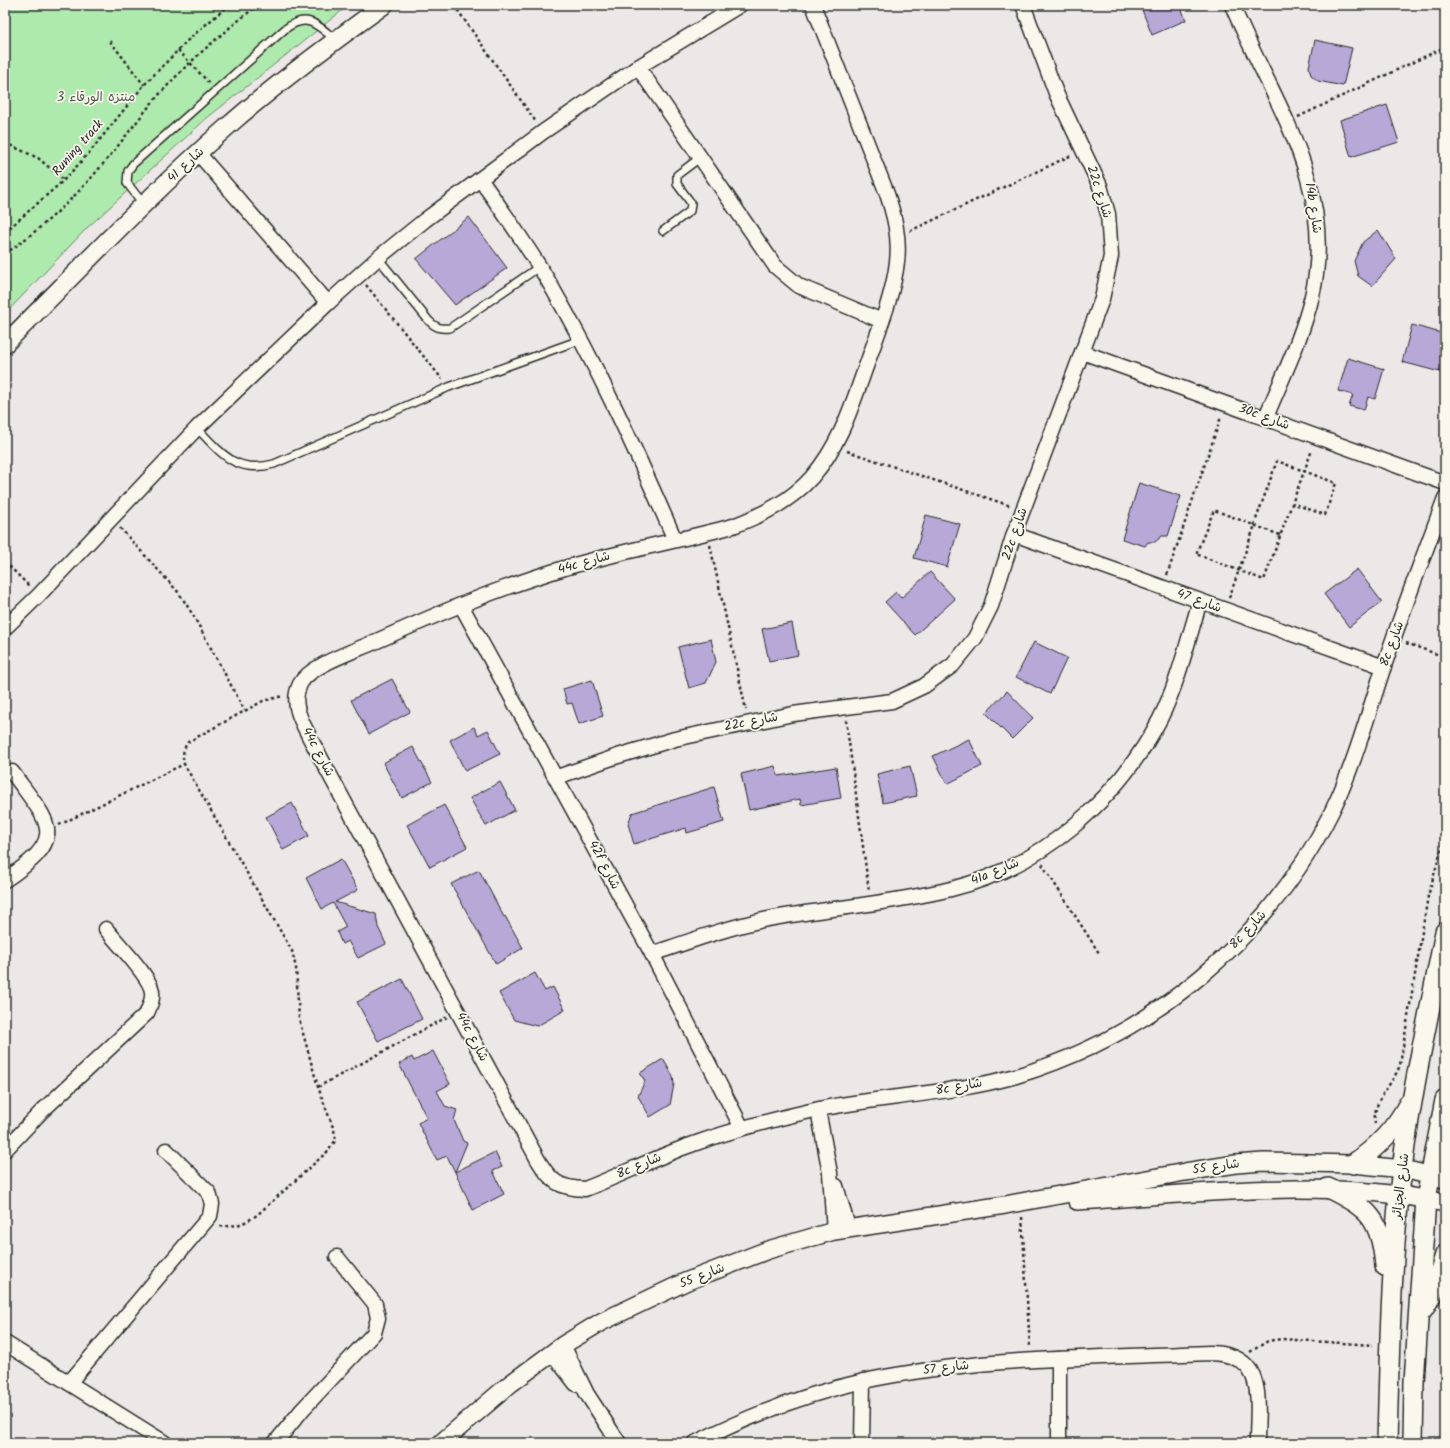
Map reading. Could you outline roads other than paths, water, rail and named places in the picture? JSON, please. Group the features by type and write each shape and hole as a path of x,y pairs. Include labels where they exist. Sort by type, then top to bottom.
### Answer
{"main road":[{"name":"شارع الجزائر","path":"1387,1443 1390,1300 1399,1194 1414,1094 1445,932"},
{"path":"1353,1164 1368,1154 1383,1140 1404,1111 1414,1094"},
{"name":"شارع الجزائر","path":"1413,1443 1414,1382 1420,1314 1426,1199 1437,1177 1445,1104"},
{"path":"1328,1188 1353,1200 1364,1209 1376,1224 1383,1244 1390,1300"},
{"path":"1420,1314 1432,1293 1445,1255"}],"street":[{"name":"شارع 41","path":"5,344 198,153 266,94 384,5"},
{"path":"5,628 38,596 197,428 328,303 378,258 480,178 543,132 638,66 740,5"},
{"name":"44c شارع","path":"599,1184 585,1189 570,1189 556,1183 546,1173 311,740 297,710 296,696 301,683 310,672 364,646 461,605 568,567 708,533 758,517 787,500 812,478 835,447 882,321 897,262 895,217 813,5"},
{"name":"22c شارع","path":"557,778 618,756 675,738 748,722 892,701 924,686 952,665 975,638 990,606 1014,534 1106,285 1109,271 1111,242 1108,214 1100,186 1056,93 1023,5"},
{"name":"14b شارع","path":"1232,5 1287,122 1308,173 1315,203 1318,234 1317,265 1312,296 1303,325 1266,417"},
{"path":"638,66 775,266 786,277 813,293 882,321"},
{"path":"198,153 328,303"},
{"path":"480,178 539,267 580,340 624,425 675,540"},
{"name":"30c شارع","path":"1082,352 1266,417 1445,483"},
{"name":"8c شارع","path":"599,1184 686,1147 742,1128 818,1110 968,1087 1014,1076 1059,1061 1103,1042 1140,1021 1183,992 1220,961 1253,928 1283,891 1310,852 1332,810 1351,766 1384,666 1445,498"},
{"name":"شارع 47","path":"1014,534 1384,666"},
{"name":"41a شارع","path":"652,954 745,924 793,915 871,904 952,889 998,873 1035,854 1077,824 1110,793 1138,757 1160,718 1177,676 1200,601"},
{"name":"42f شارع","path":"461,605 652,954 742,1128"},
{"path":"5,880 41,851 46,841 48,831 45,819 12,772"},
{"path":"5,1150 42,1111 147,1013 150,1007 152,1002 152,990 148,980 106,929"},
{"path":"818,1110 830,1173 839,1193 841,1229"},
{"path":"69,1383 210,1216 212,1204 209,1193 166,1150"},
{"name":"شارع 55","path":"442,1443 510,1384 557,1349 601,1322 685,1282 768,1250 841,1229 1013,1205 1185,1172 1236,1164 1263,1162 1353,1164 1403,1170 1437,1177"},
{"name":"شارع 55","path":"1013,1205 1258,1188 1328,1188 1399,1194 1445,1203"},
{"path":"275,1443 302,1410 374,1333 378,1318 375,1304 336,1257"},
{"path":"5,1342 165,1443"},
{"path":"557,1349 619,1443"},
{"name":"شارع 57","path":"694,1443 764,1412 807,1396 863,1381 931,1369 1031,1360 1226,1353 1240,1359 1250,1369 1257,1383 1256,1443"},
{"path":"1059,1359 1059,1443"},
{"path":"862,1443 863,1381"}],"lane":[{"path":"144,205 127,183 128,171 294,22 302,20 310,21 336,40"},
{"path":"663,231 690,211 691,203 677,184 676,180 681,172 701,157"},
{"path":"378,258 430,321 435,326 443,329 450,328 457,324 539,267"},
{"path":"197,428 222,454 233,462 246,467 260,467 274,464 449,387 580,340"}],"park label":[{"name":"منتزه الورقاء 3","path":"96,97"}]}
